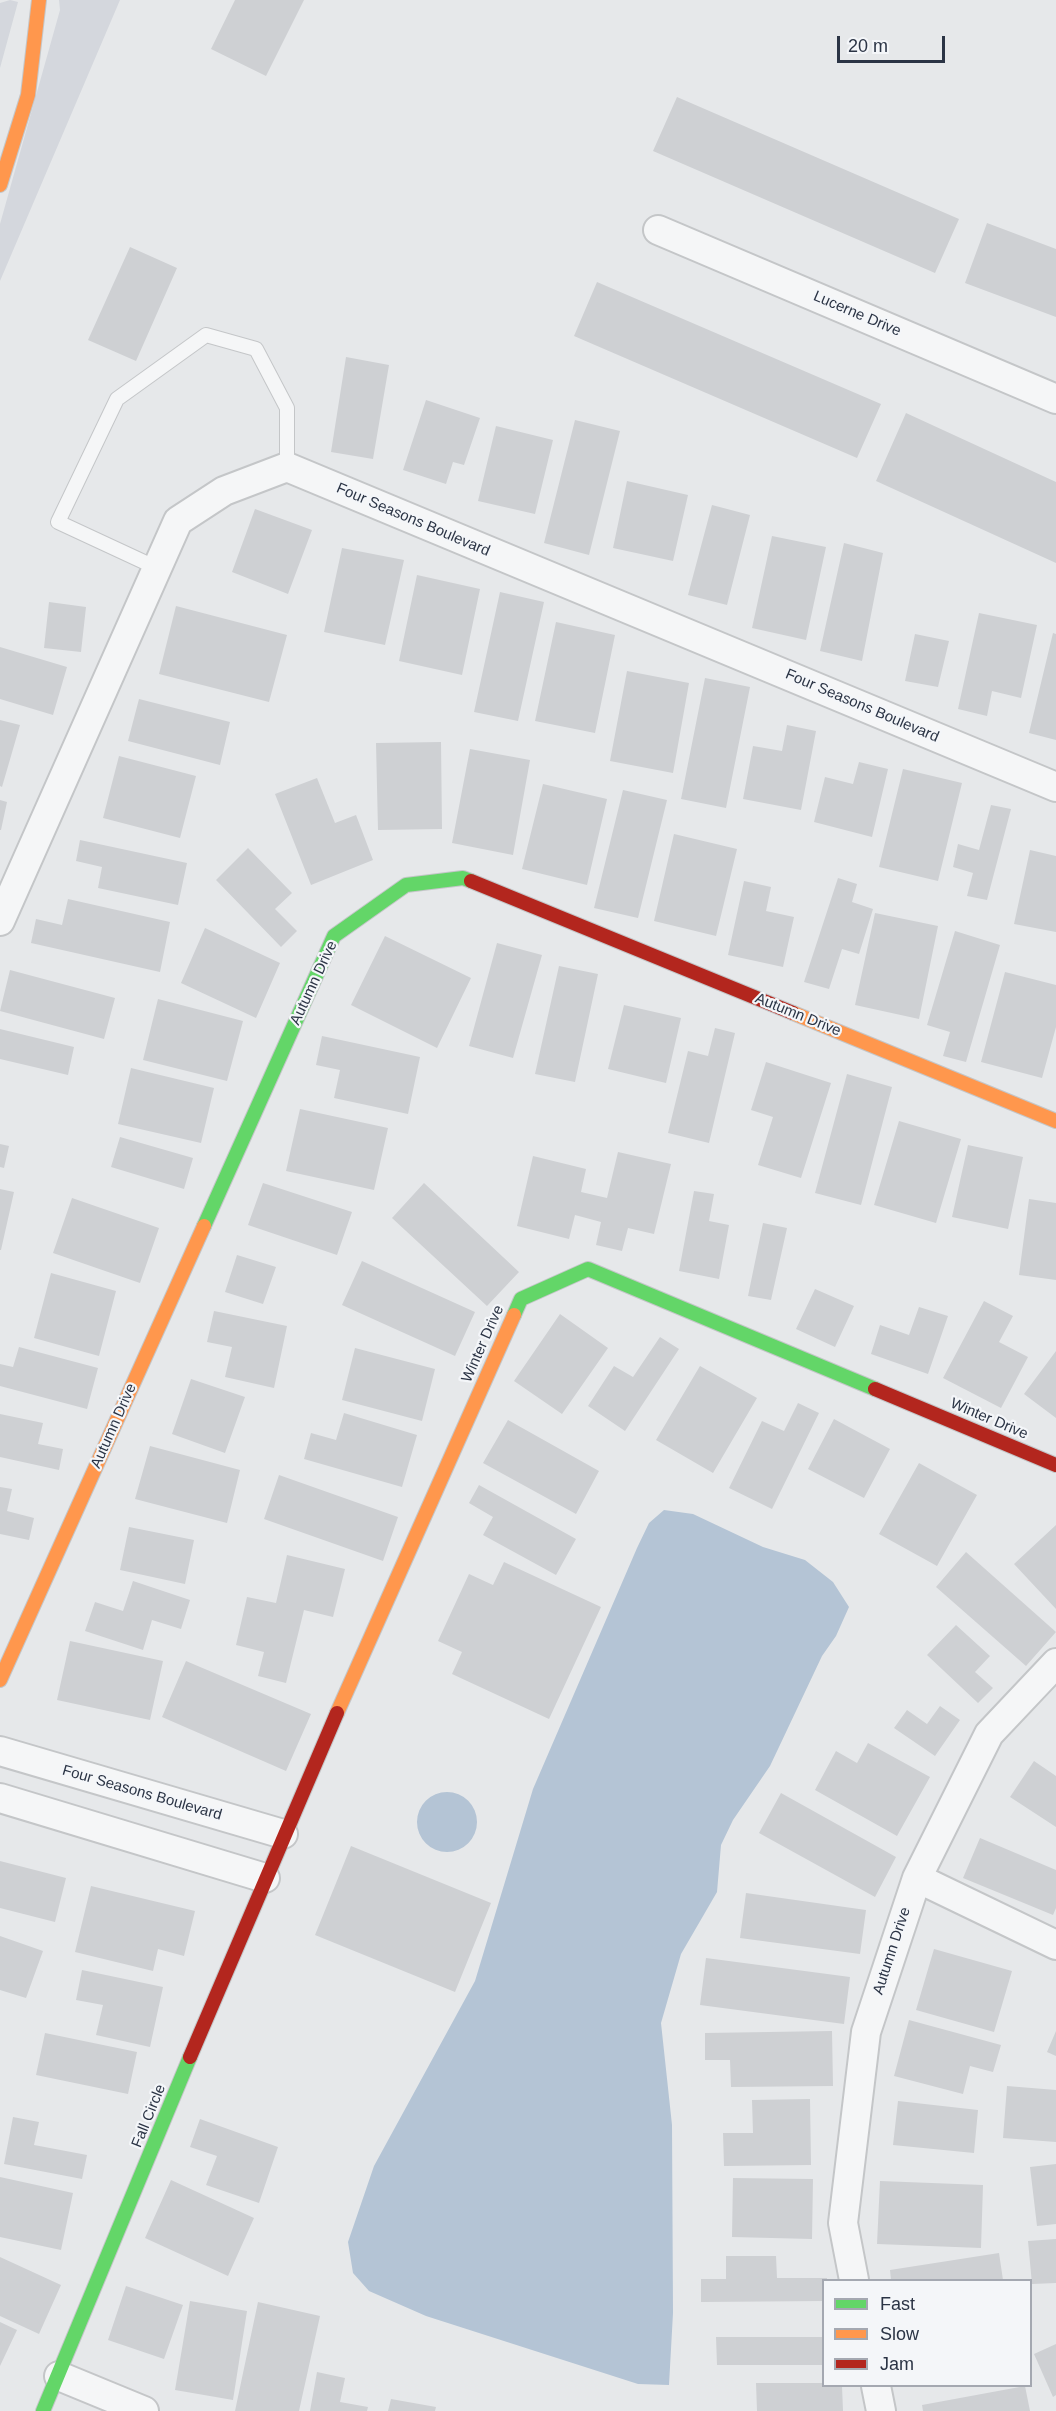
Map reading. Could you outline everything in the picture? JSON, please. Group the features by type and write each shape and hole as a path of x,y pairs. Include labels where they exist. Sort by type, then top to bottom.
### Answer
{"street":[{"path":"0,184 28,95 39,0"},
{"name":"Lucerne Drive","path":"658,230 1056,399"},
{"path":"0,921 178,521 224,491 287,467"},
{"name":"Four Seasons Boulevard","path":"287,467 1056,787"},
{"name":"Autumn Drive","path":"0,1680 334,936 406,885 463,878 1056,1121"},
{"name":"Winter Drive","path":"283,1834 521,1299 588,1269 1056,1465"},
{"name":"Autumn Drive","path":"854,2279 843,2223 866,2032 916,1878 989,1734 1056,1663"},
{"name":"Four Seasons Boulevard","path":"0,1751 283,1834"},
{"path":"0,1798 265,1878"},
{"name":"Fall Circle","path":"43,2411 60,2376 283,1834"},
{"path":"916,1878 1056,1945"},
{"path":"60,2376 144,2411"},
{"path":"876,2387 881,2411"}],"lane":[{"path":"157,568 58,522 117,399 206,335 256,349 287,408 287,467"}],"shaded area":[{"path":"10,0 18,2 0,68 0,3"},
{"path":"59,0 120,0 0,281 0,224 60,10"}],"water":[{"path":"664,1510 693,1514 763,1547 805,1560 833,1582 849,1607 836,1636 822,1656 770,1766 733,1820 721,1845 717,1892 681,1954 661,2023 672,2125 673,2313 669,2385 638,2384 426,2316 369,2291 353,2273 348,2242 374,2166 475,1981 533,1789 637,1548 649,1523"},
{"path":"447,1792 468,1801 477,1822 468,1843 447,1852 426,1843 417,1822 426,1801"}],"building":[{"path":"235,0 304,0 266,76 211,49"},
{"path":"677,97 959,219 935,273 653,151"},
{"path":"987,223 1056,249 1056,317 965,283"},
{"path":"130,247 177,268 136,361 88,340"},
{"path":"597,282 881,404 857,458 574,336"},
{"path":"346,357 389,365 373,459 331,452"},
{"path":"426,400 480,418 464,465 453,462 446,484 403,470"},
{"path":"906,413 1056,482 1056,563 876,481"},
{"path":"575,420 620,431 589,555 544,543"},
{"path":"496,426 553,440 535,514 478,501"},
{"path":"627,481 688,495 673,561 613,548"},
{"path":"712,505 750,515 727,605 688,595"},
{"path":"255,509 312,530 288,594 232,572"},
{"path":"772,536 826,547 806,640 752,628"},
{"path":"844,543 883,553 862,661 820,651"},
{"path":"342,548 404,560 385,645 324,632"},
{"path":"417,575 480,589 462,675 399,661"},
{"path":"500,592 544,602 518,721 474,712"},
{"path":"49,602 86,607 81,652 44,648"},
{"path":"176,606 287,635 269,702 159,674"},
{"path":"979,613 1037,625 1021,698 992,691 987,716 958,709"},
{"path":"556,622 615,635 595,733 535,721"},
{"path":"1053,633 1056,634 1056,740 1029,733"},
{"path":"915,634 949,641 938,687 905,681"},
{"path":"0,647 67,667 53,715 0,699"},
{"path":"627,671 689,683 673,773 610,761"},
{"path":"705,678 750,687 726,808 681,799"},
{"path":"139,699 230,722 220,765 128,741"},
{"path":"0,720 20,725 2,787 0,786"},
{"path":"787,725 816,731 801,810 743,799 753,746 782,751"},
{"path":"441,742 442,829 378,830 376,743"},
{"path":"470,749 530,760 513,855 452,843"},
{"path":"119,756 196,776 180,838 103,818"},
{"path":"859,762 888,769 872,837 814,822 825,777 853,784"},
{"path":"903,769 962,783 938,881 879,867"},
{"path":"317,778 335,823 356,815 373,860 311,885 275,794"},
{"path":"543,784 607,799 587,885 522,869"},
{"path":"623,790 667,800 638,918 594,908"},
{"path":"0,800 7,802 1,830 0,830"},
{"path":"991,805 1011,809 987,900 967,896 973,873 953,867 958,844 979,850"},
{"path":"674,834 737,849 716,936 654,921"},
{"path":"80,840 187,863 178,905 98,888 102,867 76,861"},
{"path":"248,848 292,893 275,909 297,931 281,947 216,880"},
{"path":"1030,850 1056,856 1056,932 1014,924"},
{"path":"838,878 857,884 852,902 873,909 859,954 842,949 829,989 804,982"},
{"path":"744,881 771,887 766,911 794,917 783,967 728,955"},
{"path":"68,899 170,922 160,972 31,943 36,919 62,925"},
{"path":"875,913 938,926 919,1019 855,1005"},
{"path":"205,928 280,963 256,1018 181,983"},
{"path":"955,931 1000,945 966,1062 943,1056 950,1032 927,1025"},
{"path":"385,936 471,978 437,1048 351,1005"},
{"path":"497,943 542,955 513,1058 469,1046"},
{"path":"559,966 598,974 575,1082 535,1074"},
{"path":"10,970 115,998 104,1039 0,1011"},
{"path":"1005,972 1056,985 1056,1027 1042,1078 981,1062"},
{"path":"158,999 243,1021 227,1081 143,1060"},
{"path":"624,1005 681,1018 666,1083 608,1069"},
{"path":"715,1028 735,1033 709,1143 668,1133 688,1051 708,1056"},
{"path":"0,1029 74,1047 68,1075 0,1059"},
{"path":"322,1036 420,1057 408,1114 334,1098 340,1070 316,1065"},
{"path":"766,1062 831,1083 801,1178 758,1165 773,1117 751,1110"},
{"path":"131,1068 214,1088 201,1143 118,1124"},
{"path":"847,1074 892,1087 861,1205 815,1193"},
{"path":"300,1109 388,1128 374,1190 286,1171"},
{"path":"899,1121 961,1139 936,1223 874,1205"},
{"path":"120,1137 193,1158 184,1189 111,1167"},
{"path":"0,1144 9,1146 4,1168 0,1167"},
{"path":"968,1145 1023,1157 1008,1229 952,1217"},
{"path":"618,1152 671,1164 654,1234 628,1228 622,1251 596,1245 601,1222 575,1215 569,1239 517,1226 533,1156 586,1169 581,1192 607,1198"},
{"path":"263,1183 352,1212 337,1255 248,1225"},
{"path":"424,1183 519,1272 487,1306 392,1218"},
{"path":"0,1189 14,1192 1,1250 0,1250"},
{"path":"694,1191 714,1194 709,1221 729,1225 719,1279 679,1271"},
{"path":"72,1198 159,1228 140,1283 53,1253"},
{"path":"1029,1199 1056,1203 1056,1280 1019,1275"},
{"path":"763,1223 787,1228 771,1300 748,1296"},
{"path":"237,1255 276,1267 263,1304 225,1292"},
{"path":"362,1261 475,1312 455,1356 342,1305"},
{"path":"51,1273 116,1291 99,1356 34,1338"},
{"path":"815,1289 854,1306 835,1347 796,1329"},
{"path":"984,1301 1013,1316 999,1342 1028,1357 1001,1408 943,1378"},
{"path":"919,1307 948,1316 928,1374 871,1354 880,1325 909,1335"},
{"path":"214,1311 287,1326 274,1388 225,1377 232,1347 207,1342"},
{"path":"560,1314 608,1348 562,1414 514,1381"},
{"path":"660,1337 679,1349 625,1431 588,1406 614,1366 633,1377"},
{"path":"19,1347 98,1368 87,1409 0,1386 0,1364 13,1367"},
{"path":"355,1348 435,1369 422,1421 342,1400"},
{"path":"1056,1351 1056,1418 1024,1394"},
{"path":"700,1366 757,1398 713,1473 656,1440"},
{"path":"191,1379 245,1397 225,1453 172,1434"},
{"path":"798,1403 819,1413 772,1509 729,1488 762,1421 784,1431"},
{"path":"344,1413 417,1435 402,1487 304,1459 311,1433 336,1440"},
{"path":"0,1414 43,1423 38,1444 63,1449 59,1470 0,1457"},
{"path":"834,1419 890,1449 864,1498 808,1469"},
{"path":"508,1420 599,1471 576,1514 483,1463"},
{"path":"150,1446 240,1470 227,1523 135,1499"},
{"path":"919,1463 977,1495 937,1566 879,1534"},
{"path":"279,1475 398,1517 383,1561 264,1519"},
{"path":"479,1485 576,1539 556,1575 483,1535 493,1517 469,1503"},
{"path":"0,1487 12,1489 7,1511 34,1518 29,1540 0,1534"},
{"path":"1056,1525 1056,1609 1014,1564"},
{"path":"129,1527 194,1540 185,1584 120,1570"},
{"path":"966,1552 1056,1632 1026,1666 936,1587"},
{"path":"287,1555 345,1569 333,1617 304,1610 286,1683 258,1676 264,1652 236,1645 247,1597 276,1603"},
{"path":"504,1562 601,1607 549,1719 452,1674 462,1652 438,1641 469,1574 493,1585"},
{"path":"133,1581 190,1600 181,1629 152,1620 143,1650 85,1631 95,1602 123,1611"},
{"path":"956,1625 990,1656 975,1672 993,1688 978,1703 927,1655"},
{"path":"70,1641 163,1661 150,1720 57,1700"},
{"path":"186,1661 311,1714 286,1771 162,1717"},
{"path":"940,1706 960,1720 935,1756 894,1728 907,1710 927,1724"},
{"path":"868,1743 930,1777 897,1836 815,1790 836,1751 857,1763"},
{"path":"1034,1761 1056,1776 1056,1827 1010,1797"},
{"path":"781,1793 896,1857 875,1897 759,1833"},
{"path":"980,1838 1056,1870 1056,1908 1053,1915 963,1878"},
{"path":"351,1846 491,1903 455,1992 315,1935"},
{"path":"0,1861 66,1878 55,1922 0,1908"},
{"path":"91,1886 195,1911 184,1956 158,1949 153,1971 75,1952"},
{"path":"746,1893 866,1910 860,1954 740,1938"},
{"path":"0,1936 43,1951 26,1998 0,1990"},
{"path":"934,1949 1012,1971 994,2032 916,2010"},
{"path":"706,1958 850,1977 844,2024 700,2005"},
{"path":"82,1970 163,1987 150,2047 96,2035 103,2005 76,2000"},
{"path":"909,2020 1001,2045 993,2072 970,2066 963,2094 894,2076"},
{"path":"832,2031 833,2086 731,2087 730,2060 705,2060 705,2033"},
{"path":"1056,2031 1056,2056 1047,2052"},
{"path":"45,2033 137,2052 128,2094 36,2075"},
{"path":"1007,2086 1056,2090 1056,2142 1003,2138"},
{"path":"810,2099 811,2165 724,2166 723,2133 753,2133 752,2100"},
{"path":"898,2101 978,2110 974,2153 893,2145"},
{"path":"13,2117 39,2122 34,2145 87,2155 82,2179 4,2164"},
{"path":"200,2119 278,2147 259,2203 206,2185 217,2156 190,2147"},
{"path":"1056,2164 1056,2224 1037,2226 1030,2167"},
{"path":"0,2177 73,2193 61,2250 0,2237"},
{"path":"733,2178 813,2179 812,2239 732,2237"},
{"path":"171,2180 254,2218 228,2276 145,2238"},
{"path":"880,2181 983,2185 981,2248 877,2244"},
{"path":"1056,2239 1056,2283 1032,2284 1028,2241"},
{"path":"999,2253 1003,2279 891,2279 890,2270"},
{"path":"726,2256 776,2256 777,2278 827,2278 822,2279 822,2301 701,2302 701,2279 726,2279"},
{"path":"0,2257 61,2285 39,2334 0,2316"},
{"path":"126,2286 183,2305 164,2359 108,2340"},
{"path":"190,2301 247,2311 233,2400 175,2390"},
{"path":"258,2302 320,2316 299,2411 235,2411"},
{"path":"0,2322 17,2330 0,2366"},
{"path":"716,2337 822,2337 822,2365 717,2365"},
{"path":"1056,2344 1056,2395 1053,2397 1034,2354"},
{"path":"317,2372 345,2378 340,2402 368,2407 367,2411 310,2411"},
{"path":"756,2383 822,2383 822,2387 842,2387 843,2411 757,2411"},
{"path":"1025,2387 1030,2411 923,2411 922,2405"},
{"path":"391,2399 436,2407 435,2411 388,2411"}],"traffic: fast":[{"path":"204,1226 334,936 406,885 463,878 471,881"},
{"path":"514,1315 521,1299 588,1269 875,1389"},
{"path":"43,2411 190,2057"}],"traffic: slow":[{"path":"0,185 28,95 39,0"},
{"path":"793,1013 1056,1121"},
{"path":"0,1680 204,1226"},
{"path":"337,1713 514,1315"}],"traffic: jam":[{"path":"471,881 793,1013"},
{"path":"875,1389 1056,1465"},
{"path":"190,2057 337,1713"}]}
